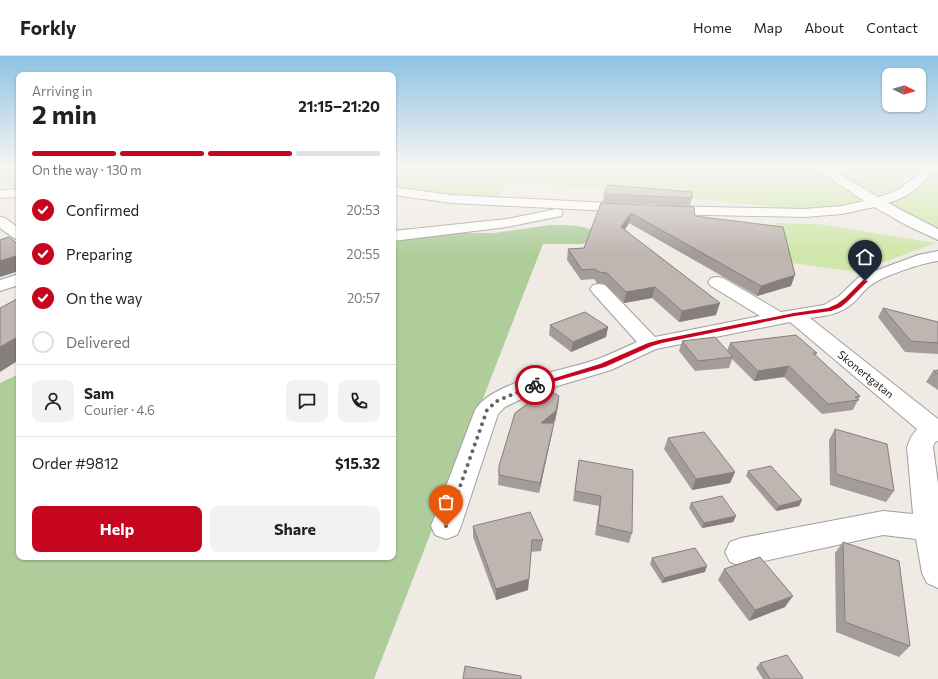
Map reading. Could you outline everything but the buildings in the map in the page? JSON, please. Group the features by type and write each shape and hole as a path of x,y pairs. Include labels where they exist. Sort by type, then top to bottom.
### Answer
{"street":[{"path":"430,196 452,199 586,207 804,213 842,210 896,196"},
{"path":"867,196 911,222 938,235"},
{"path":"396,236 507,223 586,207"},
{"path":"0,221 16,233"},
{"path":"446,526 487,410 497,401 543,382 603,365 650,344 786,316 829,310 846,300 865,281 895,268 924,258 938,256"},
{"path":"0,286 16,280"},
{"name":"Skonertgatan","path":"717,282 786,316 936,431"},
{"path":"600,289 650,344"},
{"path":"936,431 924,437 920,447 929,528 938,573"},
{"path":"741,552 883,523 929,528"}],"green space":[{"path":"469,196 499,196 498,198"},
{"path":"674,196 860,196 867,200 840,206 796,209"},
{"path":"904,196 938,196 938,230 890,204"},
{"path":"773,223 817,224 936,243 856,272 696,249 785,237"},
{"path":"550,225 562,225 586,228 597,233 596,239 582,244 543,244 374,679 0,679 0,383 16,375 16,560 396,560 396,238 447,233 494,233"}],"way so far":[{"path":"446,526 487,410 497,401 535,385"}],"route":[{"path":"535,385 577,374 603,365 650,344 661,341 794,315 829,310 846,300 865,281"}]}
